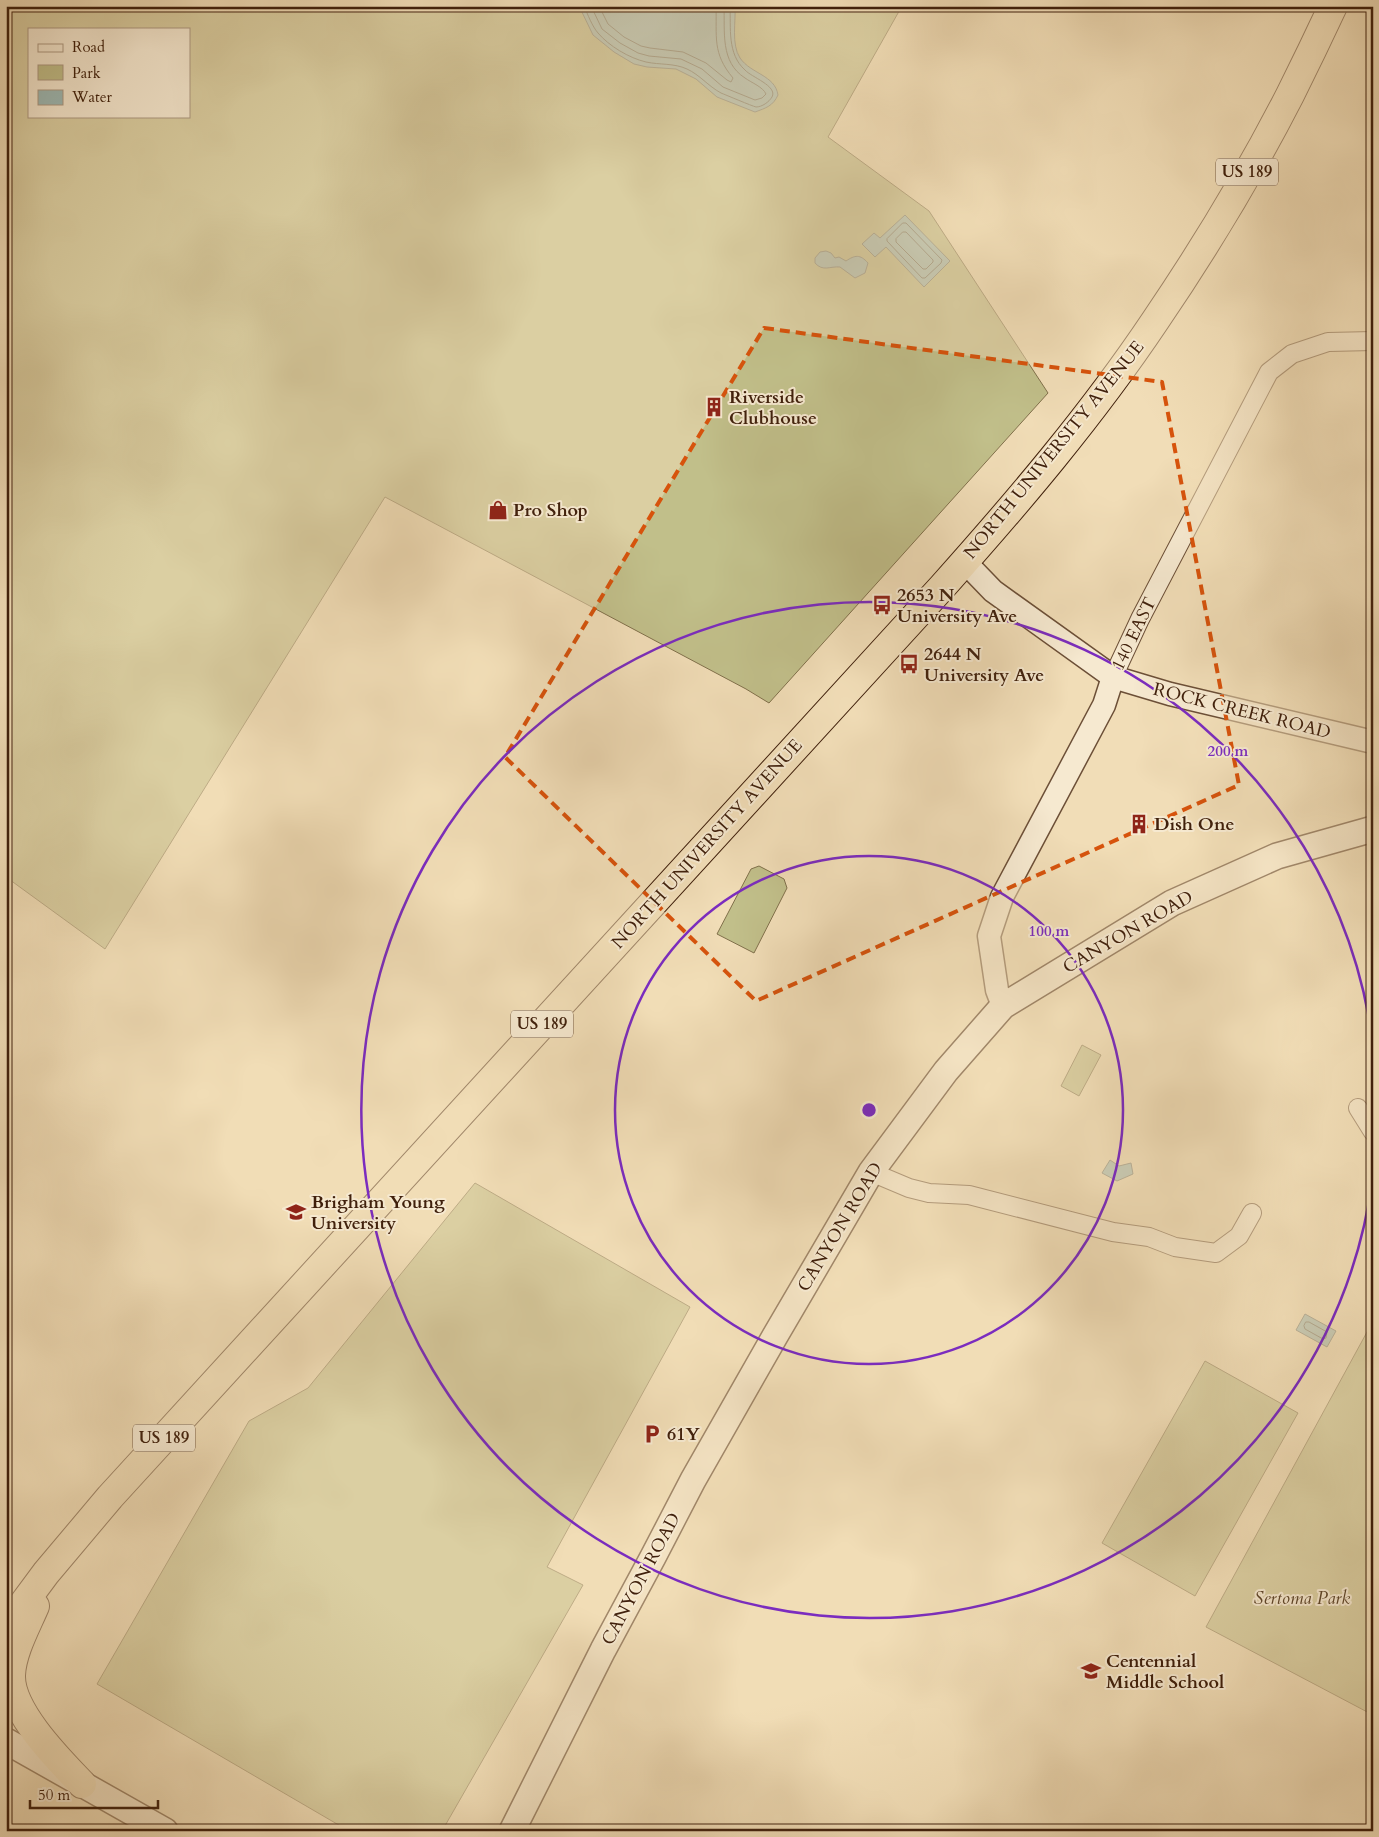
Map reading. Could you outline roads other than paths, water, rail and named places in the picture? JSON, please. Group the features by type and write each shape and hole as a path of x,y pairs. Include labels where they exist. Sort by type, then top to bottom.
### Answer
{"highway":[{"name":"NORTH UNIVERSITY AVENUE","path":"6,1627 59,1557 110,1497 965,562 1010,510 1083,420 1155,321 1268,137 1333,6"},
{"path":"59,1557 37,1600 20,1641 11,1675 12,1687 20,1708 30,1724 82,1784"}],"main road":[{"name":"CANYON ROAD","path":"512,1831 603,1650 694,1480 775,1336 871,1172 946,1071 1003,1006 1172,903 1277,856 1373,829"},
{"path":"6,1741 165,1831"}],"street":[{"name":"140 EAST","path":"1003,1006 997,990 989,936 1002,897 1104,705 1113,677 1140,620 1269,372 1292,354 1321,344 1328,342 1373,341"},
{"name":"ROCK CREEK ROAD","path":"965,562 993,591 1113,677 1170,694 1373,742"},
{"path":"1358,1108 1373,1132"},
{"path":"871,1172 916,1190 935,1194 969,1195 1113,1232 1149,1237 1175,1247 1216,1253 1239,1236 1252,1213"}],"water":[{"path":"579,6 735,6 737,52 750,68 772,83 778,95 766,108 755,112 717,97 696,79 676,69 634,64 614,52 593,35"},
{"path":"905,215 950,261 924,287 886,247 875,257 862,244 874,233 880,238"},
{"path":"826,251 835,258 839,257 846,261 855,257 862,258 868,263 865,273 855,278 840,267 824,268 818,266 815,263 815,258 820,252"},
{"path":"1110,1160 1119,1166 1131,1163 1133,1174 1117,1181 1102,1173"},
{"path":"1305,1314 1336,1331 1327,1347 1296,1330"}],"place":[{"name":"Riverside Clubhouse","path":"714,407"},
{"name":"Pro Shop","path":"498,510"},
{"name":"2653 N University Ave","path":"882,605"},
{"name":"2644 N University Ave","path":"909,664"},
{"name":"Dish One","path":"1139,824"},
{"name":"Brigham Young University","path":"296,1212"},
{"name":"61Y","path":"652,1434"},
{"name":"Centennial Middle School","path":"1091,1671"}],"park label":[{"name":"Sertoma Park","path":"1302,1598"}]}
